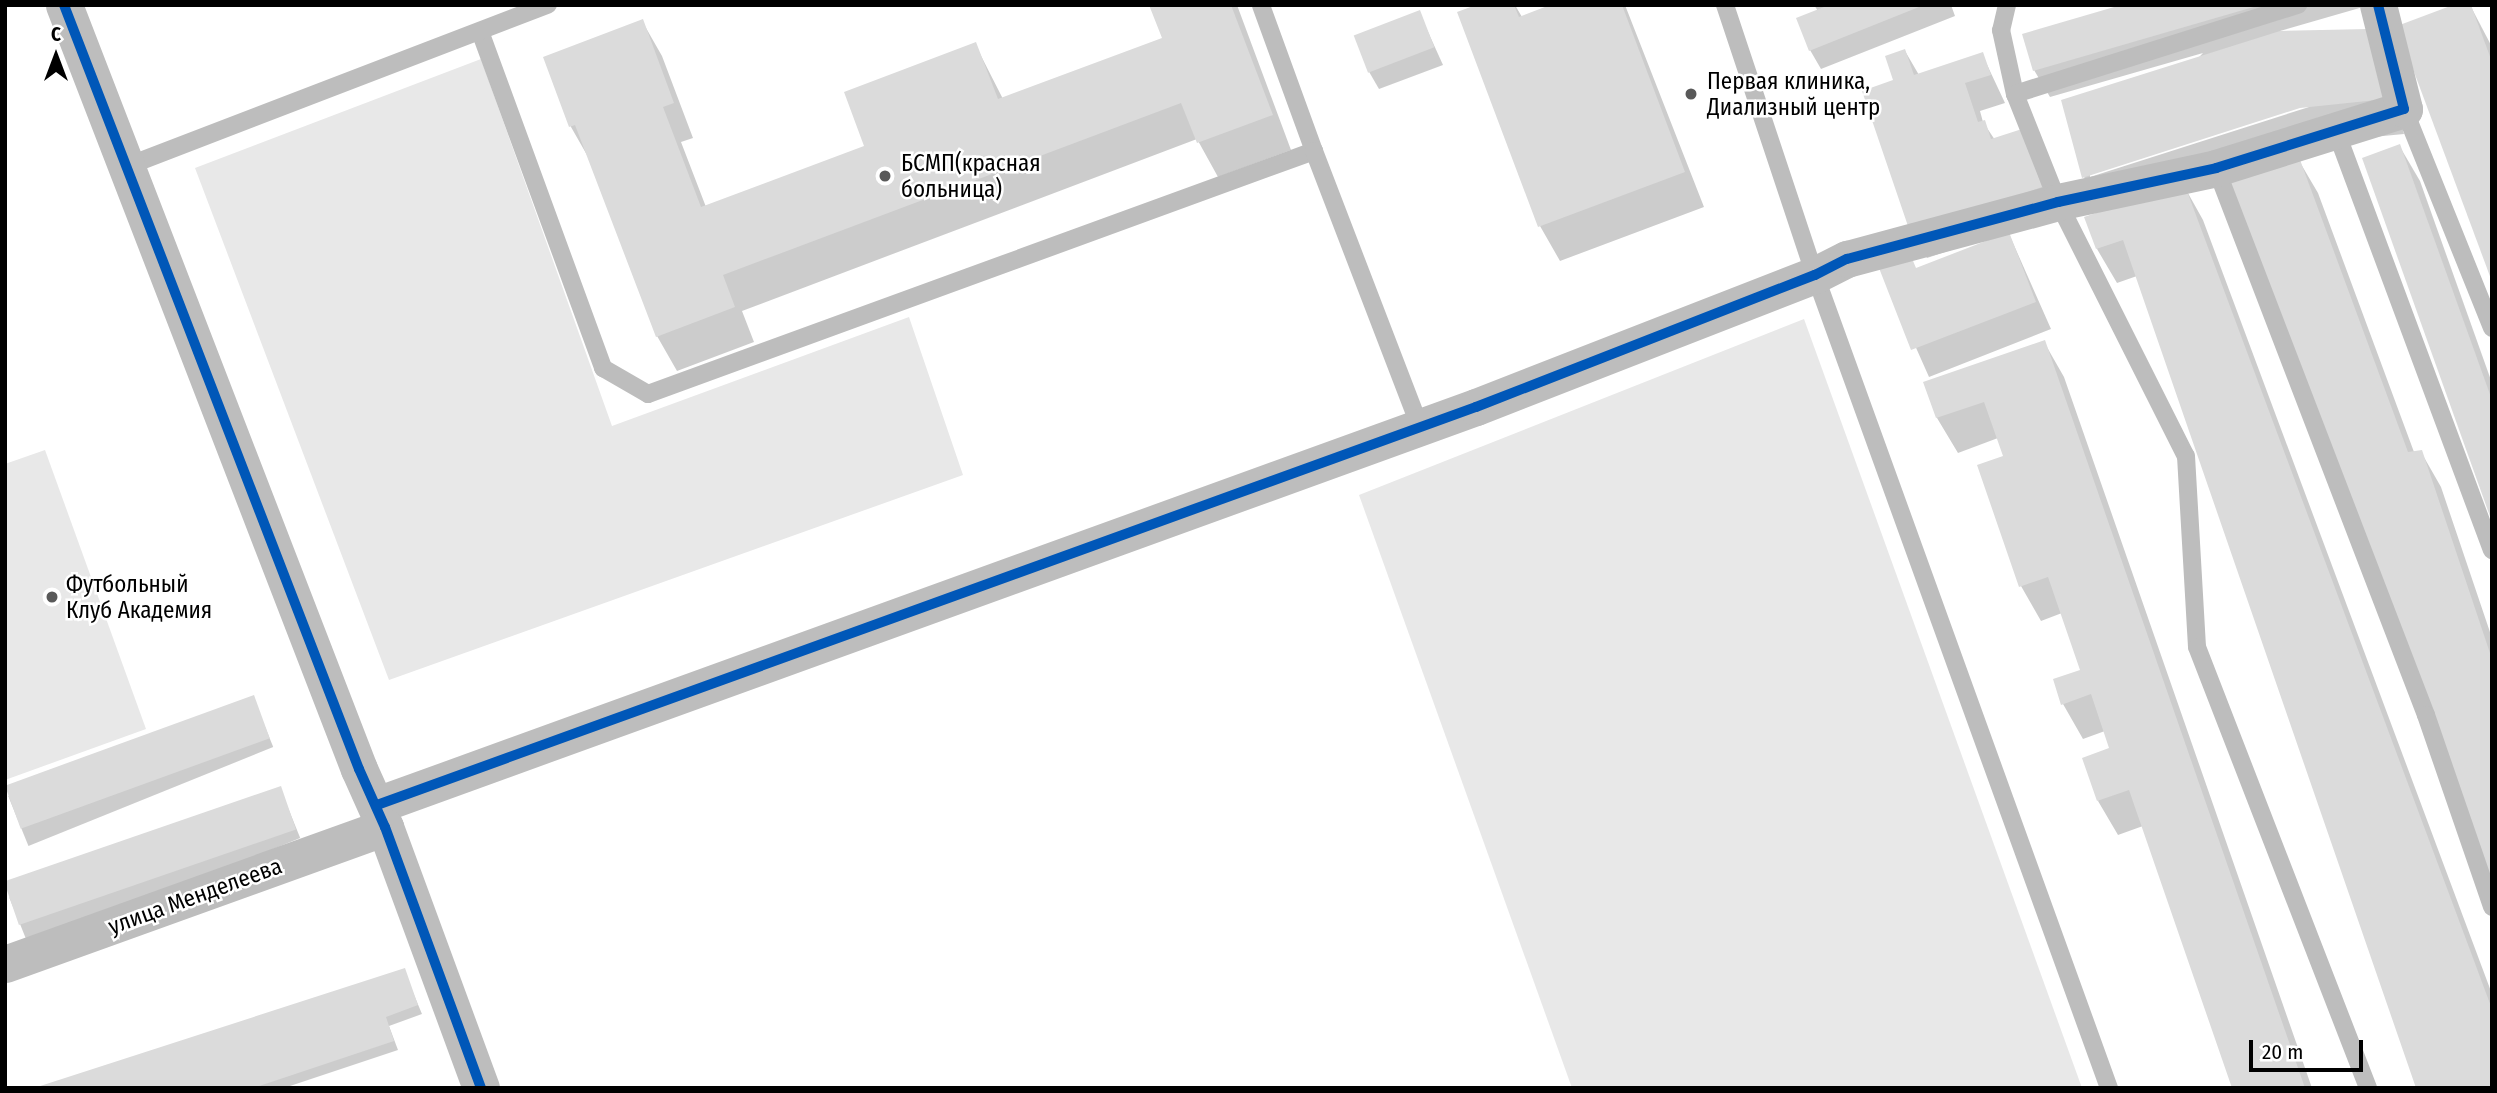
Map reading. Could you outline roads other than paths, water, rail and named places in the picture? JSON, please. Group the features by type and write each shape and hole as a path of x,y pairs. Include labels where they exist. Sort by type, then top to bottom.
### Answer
{"street":[{"path":"64,5 354,756 381,816 481,1088"},
{"path":"2378,5 2404,109"},
{"name":"улица Менделеева","path":"5,964 381,816 1420,427 1815,275 1847,259 2058,202 2216,168 2404,109"}],"lane":[{"path":"125,167 481,34 530,8 548,5"},
{"path":"1261,5 1420,427"},
{"path":"1725,5 1815,275 2109,1088"},
{"path":"2007,5 2001,30 2015,94 2058,202 2186,456 2197,647 2368,1088"},
{"path":"2015,94 2298,5"},
{"path":"481,34 603,368 648,394 1314,151"},
{"path":"2404,109 2492,328"},
{"path":"2336,131 2492,550"},
{"path":"2216,168 2426,715 2492,907"}],"place":[{"name":"Первая клиника, Диализный центр","path":"1691,94"},
{"name":"БСМП(красная больница)","path":"885,176"},
{"name":"Футбольный Клуб Академия","path":"52,597"}]}
